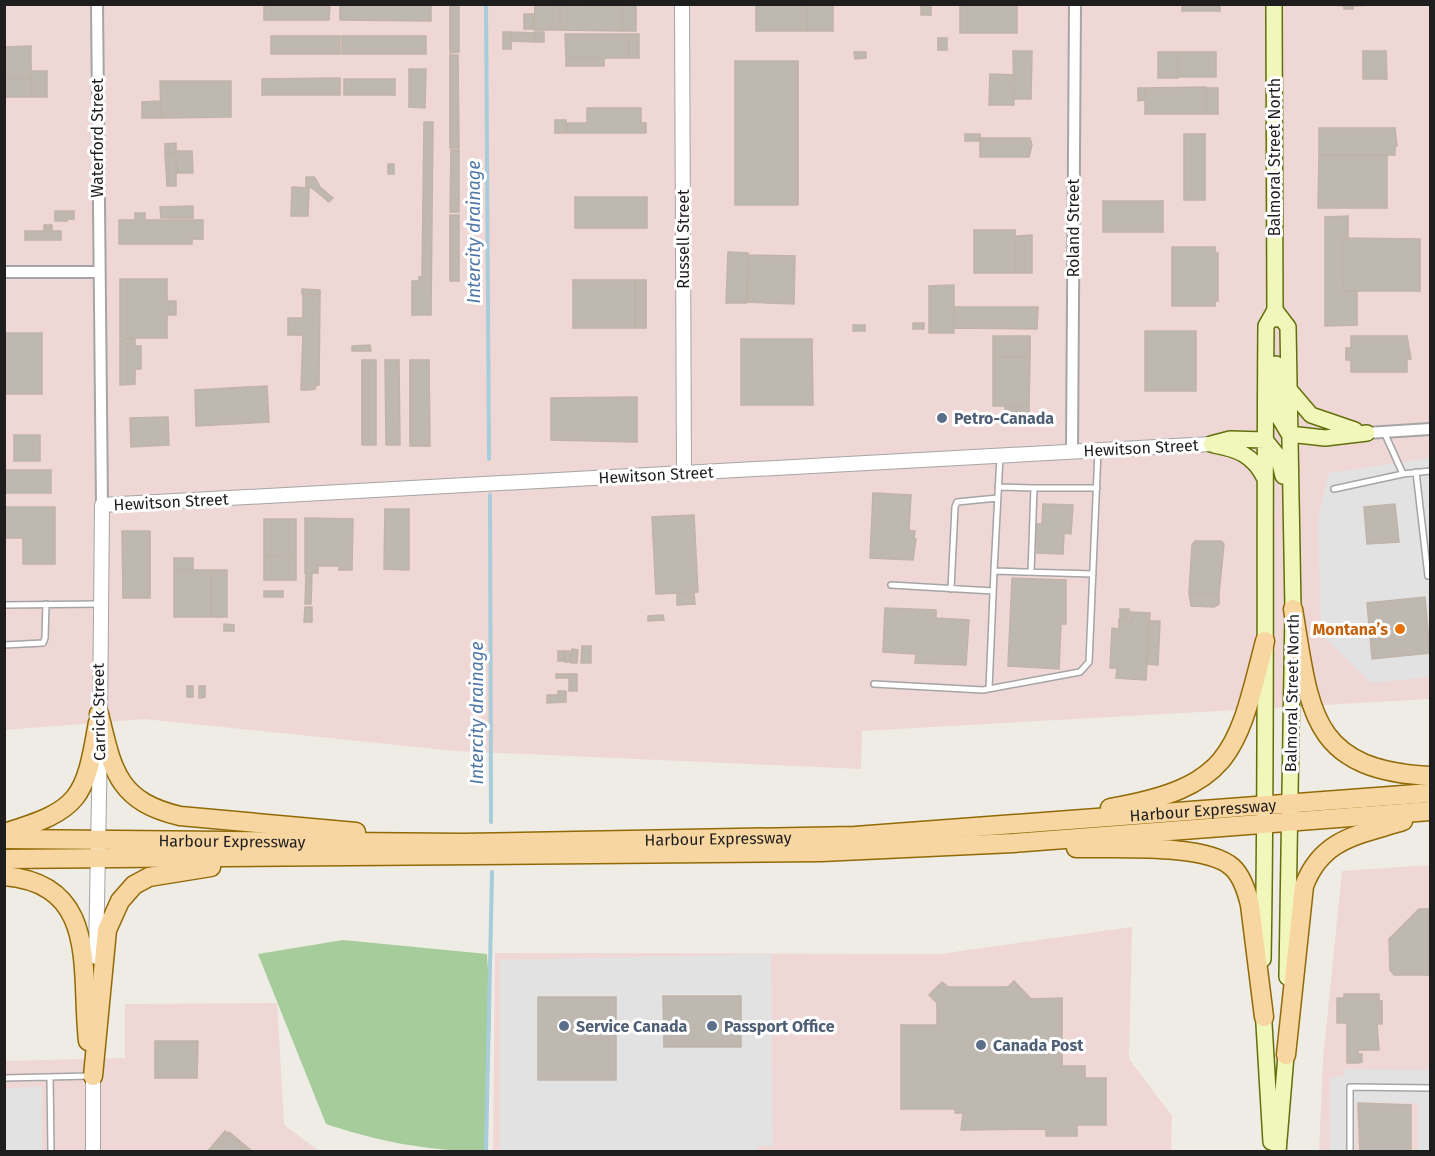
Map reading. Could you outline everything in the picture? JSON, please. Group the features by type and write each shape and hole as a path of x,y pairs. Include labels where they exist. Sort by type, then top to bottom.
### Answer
{"main road":[{"name":"Balmoral Street North","path":"1272,1152 1264,1017 1265,440 1266,326 1275,310 1274,4"},
{"name":"Balmoral Street North","path":"1275,310 1288,327 1288,434 1293,609 1286,1055 1278,1152"},
{"path":"1275,310 1276,414 1288,434 1325,438 1367,433"},
{"path":"1288,388 1311,415 1338,426 1367,433"},
{"path":"1211,444 1230,439 1265,440 1278,456 1283,468 1292,566"},
{"path":"1211,444 1231,448 1248,456 1258,465 1265,478"},
{"path":"1293,609 1308,698 1327,736 1351,759 1373,768 1397,774 1431,776"},
{"path":"994,827 1135,803 1170,794 1214,770 1228,755 1243,725 1265,641"},
{"path":"4,833 54,816 69,806 87,777 99,714"},
{"path":"99,714 111,764 139,802 156,811 180,816 311,826 444,842"},
{"name":"Harbour Expressway","path":"4,839 99,849 312,856 786,853 957,845 1266,815 1289,804 1431,793"},
{"path":"1286,1055 1305,886 1311,869 1323,853 1341,841 1431,812"},
{"name":"Harbour Expressway","path":"4,859 99,849 855,836 994,827 1266,815 1288,824 1431,812"},
{"path":"957,845 1192,852 1224,861 1235,870 1245,888 1250,905 1264,1017"},
{"path":"93,1076 107,930 120,901 134,885 149,877 182,870 312,856"},
{"path":"4,876 28,878 48,886 63,899 73,916 81,941 93,1076"}],"street":[{"name":"Waterford Street","path":"97,4 98,272"},
{"name":"Russell Street","path":"682,4 684,473"},
{"name":"Roland Street","path":"1072,451 1075,4"},
{"path":"4,272 98,272"},
{"name":"Carrick Street","path":"93,1152 102,506 98,272"},
{"path":"1367,433 1431,429"},
{"name":"Hewitson Street","path":"102,506 1211,444"}],"lane":[{"path":"1384,432 1403,474"},
{"path":"874,684 988,690 1080,672 1087,667 1098,450"},
{"path":"988,690 1000,455"},
{"path":"1334,489 1403,474 1431,471"},
{"path":"1416,472 1428,576"},
{"path":"998,487 1096,488"},
{"path":"1031,572 1034,488"},
{"path":"951,589 957,502 998,498"},
{"path":"993,571 1093,574"},
{"path":"891,585 993,591"},
{"path":"4,645 43,643 46,604"},
{"path":"4,605 100,604"},
{"path":"4,1078 93,1076"},
{"path":"50,1077 51,1152"},
{"path":"1350,1152 1350,1088 1431,1088"}],"shaded area":[{"path":"5,5 1430,5 1430,699 862,731 861,769 455,751 144,719 5,730"},
{"path":"1430,458 1430,653 1430,677 1371,683 1321,634 1318,519 1329,473","holes":["1395,504 1399,541 1367,543 1364,507","1425,597 1430,653 1373,659 1367,603"]},
{"path":"1430,865 1430,1151 1319,1152 1323,1060 1342,871"},
{"path":"1132,927 1129,1059 1172,1116 1171,1151 493,1152 495,953 940,954"},
{"path":"771,954 773,1146 758,1146 758,1152 500,1151 500,960","holes":["663,996 741,996 741,1046 664,1047","538,997 616,997 616,1080 538,1080"]},
{"path":"277,1003 284,1125 319,1151 5,1151 4,1061 125,1058 125,1004"},
{"path":"1344,1069 1430,1070 1430,1151 1418,1151 1418,1103 1356,1103 1355,1151 1330,1151 1330,1078 1344,1076"},
{"path":"42,1087 42,1151 5,1151 5,1088"}],"green space":[{"path":"343,940 487,954 491,1020 484,1151 444,1150 404,1144 364,1136 326,1124 258,954"}],"building":[{"path":"264,4 330,4 329,20 264,20"},
{"path":"340,4 431,4 431,21 340,20"},
{"path":"450,4 459,4 459,52 450,53"},
{"path":"622,4 636,4 636,31 622,31"},
{"path":"756,4 807,4 807,31 756,31"},
{"path":"807,4 833,4 833,31 807,31"},
{"path":"921,4 931,4 931,15 921,15"},
{"path":"960,4 1017,4 1017,33 960,33"},
{"path":"1182,4 1220,4 1220,11 1182,11"},
{"path":"1324,4 1373,5 1344,9 1344,6"},
{"path":"535,5 560,5 560,30 534,30"},
{"path":"560,5 622,6 622,31 560,30"},
{"path":"524,14 533,14 533,29 524,29"},
{"path":"503,32 511,32 511,49 503,49"},
{"path":"511,32 535,33 535,42 511,41"},
{"path":"535,32 544,32 544,42 535,42"},
{"path":"565,34 629,34 629,58 566,58"},
{"path":"629,34 639,34 639,58 629,58"},
{"path":"271,36 340,36 340,54 271,54"},
{"path":"342,36 426,36 426,54 342,54"},
{"path":"938,38 947,38 947,50 938,50"},
{"path":"31,46 31,78 4,78 4,47"},
{"path":"1013,51 1032,51 1031,99 1014,99"},
{"path":"1363,51 1386,51 1387,79 1363,79"},
{"path":"854,52 866,52 866,58 855,59"},
{"path":"1158,52 1178,52 1178,78 1158,78"},
{"path":"1178,52 1216,52 1216,77 1178,77"},
{"path":"450,55 458,55 459,148 450,148"},
{"path":"566,58 604,58 604,66 566,66"},
{"path":"735,61 798,61 798,205 735,205"},
{"path":"409,69 426,69 425,108 409,107"},
{"path":"31,71 47,71 47,97 32,97"},
{"path":"990,74 1013,75 1014,105 989,105"},
{"path":"4,78 31,78 32,97 4,97"},
{"path":"340,78 340,95 262,95 262,79"},
{"path":"344,79 395,79 395,95 344,95"},
{"path":"160,81 231,81 231,117 161,118"},
{"path":"1206,87 1206,114 1145,114 1145,88"},
{"path":"1138,88 1145,88 1145,100 1138,101"},
{"path":"1206,88 1218,88 1218,114 1206,114"},
{"path":"160,101 161,118 142,118 142,102"},
{"path":"587,108 641,108 641,123 646,123 646,133 567,133 567,123 587,123"},
{"path":"555,120 566,120 566,133 555,133"},
{"path":"424,122 433,122 431,315 412,315 412,281 419,281 419,277 422,277"},
{"path":"1319,128 1395,128 1397,146 1395,146 1395,155 1319,155"},
{"path":"965,134 980,134 980,141 965,141"},
{"path":"1184,134 1205,134 1205,200 1184,200"},
{"path":"980,138 1030,138 1032,145 1029,157 980,157"},
{"path":"176,143 176,154 165,154 165,144"},
{"path":"451,150 459,150 459,212 450,212"},
{"path":"176,151 192,151 193,173 177,173"},
{"path":"165,154 176,154 176,186 167,186"},
{"path":"1319,155 1387,155 1387,208 1318,208"},
{"path":"388,164 394,164 394,174 388,174"},
{"path":"306,177 314,177 320,187 333,198 329,202 312,188 306,187"},
{"path":"292,187 309,188 308,216 291,216"},
{"path":"575,197 647,197 647,228 575,228"},
{"path":"1103,201 1163,201 1163,232 1103,232"},
{"path":"193,206 193,218 161,218 160,207"},
{"path":"55,211 66,211 67,221 55,221"},
{"path":"67,211 74,211 74,219 68,219"},
{"path":"135,213 145,213 145,220 203,220 203,239 192,239 192,244 119,244 119,220 135,220"},
{"path":"450,215 459,215 459,281 450,281"},
{"path":"1348,216 1348,239 1342,238 1343,291 1357,291 1357,325 1325,326 1325,217"},
{"path":"44,225 52,225 52,231 61,231 61,240 25,240 25,231 44,231"},
{"path":"974,230 1015,230 1016,273 974,273"},
{"path":"1032,235 1032,273 1016,273 1015,240 1017,236"},
{"path":"1342,238 1420,239 1420,291 1343,291"},
{"path":"1172,247 1215,247 1215,253 1218,253 1218,301 1215,301 1215,306 1172,306"},
{"path":"728,252 748,253 746,303 726,303"},
{"path":"748,255 795,256 794,304 747,302"},
{"path":"120,279 167,279 167,301 176,301 176,315 167,315 167,338 120,338"},
{"path":"573,280 635,280 635,328 573,328"},
{"path":"635,280 646,280 646,328 635,328"},
{"path":"954,285 954,333 929,333 929,286"},
{"path":"302,289 320,290 320,295 302,294"},
{"path":"303,295 320,295 319,385 316,385 315,389 307,390 301,390 303,335 288,335 288,318 303,318"},
{"path":"954,307 1038,307 1037,329 954,328"},
{"path":"913,323 924,323 924,329 913,329"},
{"path":"853,325 865,325 865,331 853,331"},
{"path":"1145,331 1196,331 1196,391 1145,391"},
{"path":"4,333 42,333 42,394 4,394"},
{"path":"993,336 1030,336 1030,357 993,357"},
{"path":"1351,336 1407,336 1411,359 1407,359 1407,372 1351,372 1351,360 1346,360 1346,348 1351,348"},
{"path":"135,339 135,346 141,346 141,369 135,369 135,384 120,385 120,340"},
{"path":"741,339 812,339 813,405 741,405"},
{"path":"370,345 371,351 352,351 352,346"},
{"path":"993,357 1030,357 1029,406 993,406"},
{"path":"362,360 376,360 376,445 362,445"},
{"path":"385,360 399,360 400,445 386,445"},
{"path":"410,360 429,360 430,446 410,446"},
{"path":"267,386 269,422 196,426 195,390"},
{"path":"637,397 637,442 551,440 551,398"},
{"path":"1005,406 1029,406 1029,421 1005,421"},
{"path":"168,417 169,445 131,447 130,418"},
{"path":"14,435 40,435 40,461 14,461"},
{"path":"4,470 51,470 51,493 4,493"},
{"path":"873,493 911,495 909,530 915,531 914,539 916,539 913,560 870,558"},
{"path":"1043,504 1073,505 1071,534 1064,533 1063,554 1037,553 1037,524 1042,524"},
{"path":"1395,504 1399,542 1367,544 1364,507"},
{"path":"5,507 55,507 55,564 23,564 23,538 4,538"},
{"path":"385,509 409,509 409,570 384,569"},
{"path":"694,515 698,592 656,594 652,517"},
{"path":"305,518 353,519 352,570 339,570 339,566 318,566 318,573 305,573"},
{"path":"264,519 296,519 296,555 264,556"},
{"path":"122,531 150,531 150,598 123,598"},
{"path":"1195,541 1221,541 1224,544 1219,594 1189,593 1192,545"},
{"path":"296,555 296,580 264,580 264,556"},
{"path":"174,558 193,558 193,570 174,570"},
{"path":"174,570 211,570 211,617 174,617"},
{"path":"211,570 227,570 227,617 211,617"},
{"path":"306,573 312,573 311,604 305,604"},
{"path":"1012,578 1066,580 1066,624 1061,624 1059,669 1008,666"},
{"path":"264,591 283,591 283,597 264,597"},
{"path":"694,592 695,604 677,605 677,593"},
{"path":"1189,593 1219,594 1219,604 1214,607 1191,606"},
{"path":"1425,597 1430,653 1372,659 1367,603"},
{"path":"305,607 312,607 312,622 304,622"},
{"path":"885,608 936,610 936,618 969,620 966,665 915,663 916,654 883,652"},
{"path":"1120,609 1129,609 1128,618 1120,618"},
{"path":"1130,612 1150,613 1146,680 1116,678 1117,668 1110,668 1112,628 1119,629 1119,619 1130,620"},
{"path":"663,615 664,620 648,621 648,616"},
{"path":"1149,621 1160,621 1158,665 1146,664"},
{"path":"224,624 234,625 234,631 224,631"},
{"path":"582,646 591,646 591,663 581,663"},
{"path":"572,649 578,650 577,663 571,663"},
{"path":"558,651 564,651 564,661 558,661"},
{"path":"565,651 570,651 570,662 565,662"},
{"path":"556,674 577,674 577,691 569,691 569,678 556,678"},
{"path":"187,686 193,686 193,697 187,697"},
{"path":"199,686 205,686 205,697 199,698"},
{"path":"558,691 566,691 566,702 547,703 547,695 558,695"},
{"path":"1419,909 1430,909 1430,975 1394,975 1390,970 1389,939"},
{"name":"Canada Post","path":"1014,981 1031,999 1062,998 1062,1066 1085,1066 1085,1078 1106,1078 1106,1125 1077,1125 1077,1136 1046,1136 1046,1129 961,1130 963,1113 955,1113 955,1109 901,1109 901,1025 937,1025 937,1003 929,995 942,982 948,987 1008,987"},
{"path":"1344,994 1379,994 1379,1001 1382,1001 1382,1024 1377,1024 1379,1050 1358,1050 1358,1054 1362,1054 1362,1062 1358,1063 1347,1063 1347,1023 1337,1023 1337,998 1344,998"},
{"path":"663,996 741,996 741,1047 664,1047"},
{"path":"538,997 616,997 616,1080 538,1080"},
{"path":"155,1041 198,1041 197,1078 155,1078"},
{"path":"1358,1103 1411,1105 1411,1152 1360,1152"},
{"path":"225,1131 247,1152 207,1152"},
{"path":"229,1132 253,1152 213,1152"}],"waterway":[{"name":"Intercity drainage","path":"486,4 489,459"},
{"name":"Intercity drainage","path":"490,495 491,822"},
{"name":"Intercity drainage","path":"486,1152 492,872"}],"place":[{"name":"Petro-Canada","path":"942,418"},
{"name":"Montana’s","path":"1400,629"},
{"name":"Service Canada","path":"564,1026"},
{"name":"Passport Office","path":"712,1026"},
{"name":"Canada Post","path":"981,1045"}]}
